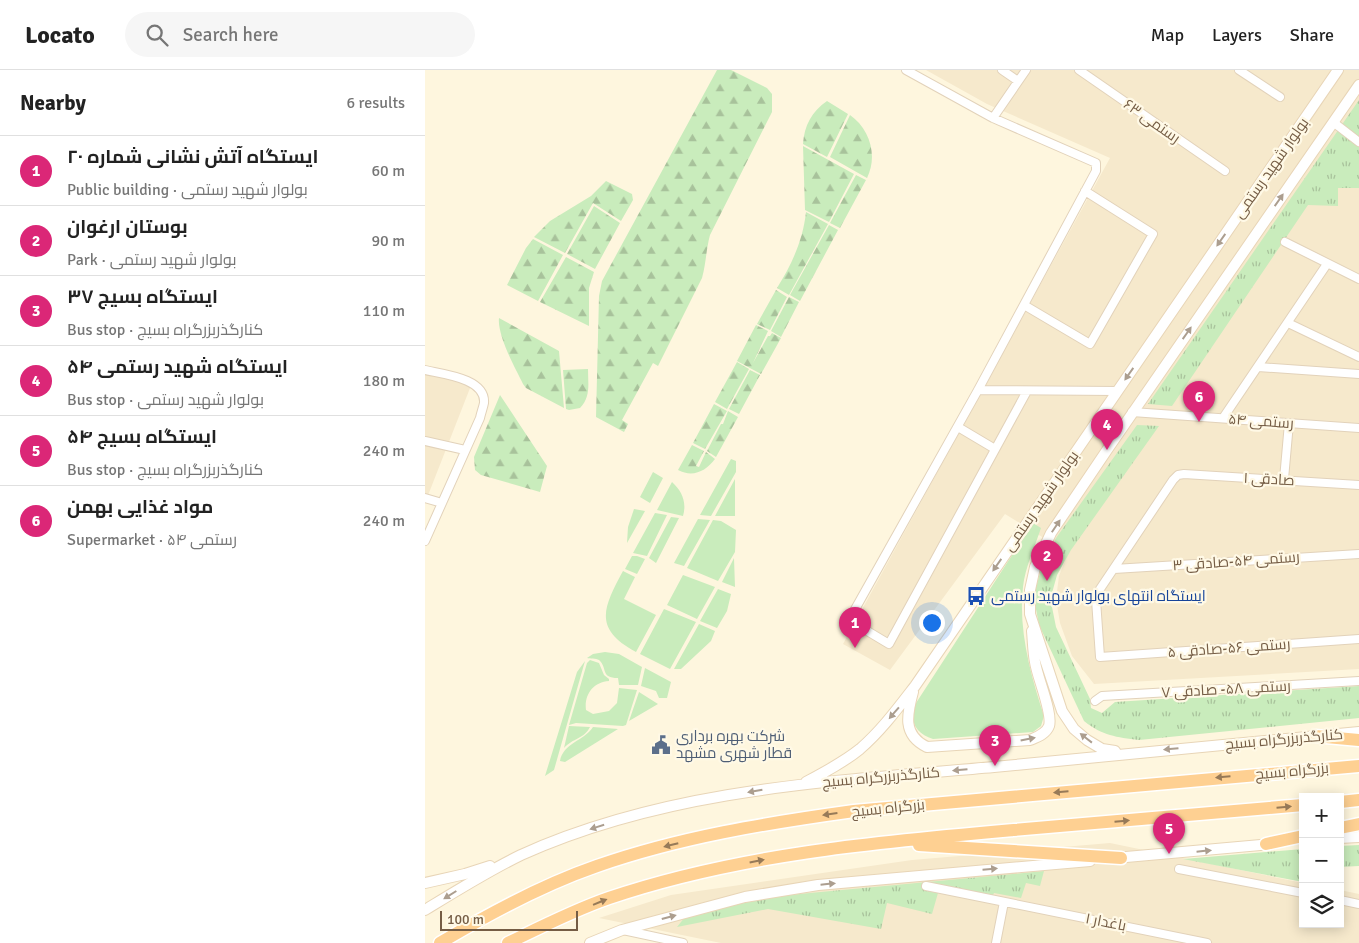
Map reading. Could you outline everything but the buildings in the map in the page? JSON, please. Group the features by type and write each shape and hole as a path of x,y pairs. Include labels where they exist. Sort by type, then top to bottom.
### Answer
{"highway":[{"path":"1315,736 1359,740"},
{"name":"بزرگراه بسیج","path":"440,943 491,913 545,887 597,866 651,850 733,830 854,811 1359,766"},
{"path":"1344,802 1359,800"},
{"path":"508,943 608,898 722,868 784,856 882,842 1299,805"},
{"path":"1344,827 1359,824"},
{"path":"1266,844 1299,837"},
{"path":"882,842 1121,858"}],"main road":[{"name":"بولوار شهید رستمی","path":"803,784 842,762 860,749 879,731 915,686 1338,70"},
{"name":"بولوار شهید رستمی","path":"1131,753 1102,749 1087,740 1074,729 1060,704 1030,614 1030,590 1035,568 1051,533 1132,412 1359,84"},
{"path":"915,686 907,712 909,725 911,733 927,747 1031,740 1038,737 1049,727 1049,717 1035,663 1030,614"},
{"name":"کنارگذربزرگراه بسیج","path":"425,910 472,881 521,856 577,833 639,814 704,800 803,784 1359,732"},
{"path":"1344,838 1359,836"},
{"path":"590,943 622,930 745,897 818,885 1299,841"},
{"path":"425,883 465,874 521,856"}],"street":[{"path":"906,70 993,118 1096,163 1096,171 958,427 849,620 889,644 1027,391"},
{"path":"1002,70 1019,81"},
{"path":"993,118 1026,70"},
{"name":"رستمی ۶۳","path":"1079,70 1225,171"},
{"path":"1239,70 1280,97"},
{"path":"1333,122 1359,142"},
{"path":"1024,305 1090,344 1153,234 1085,191"},
{"path":"1285,242 1359,279"},
{"path":"1223,418 1327,264"},
{"path":"1288,323 1359,357"},
{"path":"1258,367 1359,374"},
{"path":"425,370 465,379 478,387 484,401 480,418 425,542"},
{"path":"978,390 1117,391"},
{"name":"رستمی ۵۴","path":"1132,412 1359,428"},
{"path":"1284,479 1289,423"},
{"path":"958,427 995,449"},
{"path":"425,441 465,450"},
{"name":"صادقی ۱","path":"1114,569 1178,475 1284,479 1359,485"},
{"path":"425,498 442,503"},
{"name":"رستمی ۵۴-صادقی ۳","path":"1114,569 1359,554"},
{"name":"رستمی ۵۶-صادقی ۵","path":"1114,569 1100,589 1096,600 1100,657 1359,639"},
{"name":"رستمی ۵۸- صادقی ۷","path":"1095,701 1102,696 1359,681"},
{"path":"1179,869 1299,892"},
{"name":"باغدار ۱","path":"926,886 1207,943"},
{"path":"1344,901 1359,904"},
{"path":"996,943 1005,902"},
{"path":"622,930 683,943"}],"shaded area":[{"path":"926,70 1359,70 1359,669 1094,684 1072,656 1060,623 1056,599 1059,576 1068,553 1005,514 890,670 843,644 1110,158 987,104"},
{"path":"425,373 472,383 425,503"},
{"path":"1110,843 1299,882 1299,928 1344,928 1344,891 1359,894 1359,943 721,943 599,918 671,895 912,860"}],"green space":[{"path":"717,70 731,70 767,88 772,94 772,112 710,235 702,278 658,366 653,363 622,420 628,424 624,432 596,417 599,296 602,281"},
{"path":"1359,100 1359,188 1338,188 1338,206 1308,205 1172,406 1148,404"},
{"path":"827,101 848,114 827,157 803,144 805,131 810,119 817,109"},
{"path":"850,115 863,128 870,144 872,161 867,178 830,157"},
{"path":"803,146 854,174 829,222 805,210"},
{"path":"856,175 866,180 840,228 830,223"},
{"path":"606,181 632,194 633,200 621,221 593,203 565,253 534,237 550,221 591,196"},
{"path":"594,206 620,223 595,269 567,254"},
{"path":"806,212 828,224 789,295 777,288 796,252"},
{"path":"829,225 838,230 800,301 790,295"},
{"path":"533,239 563,255 538,301 507,285 526,248"},
{"path":"566,257 594,272 589,288 589,326 540,302"},
{"path":"776,290 787,297 770,330 757,324"},
{"path":"789,297 799,302 781,337 771,331"},
{"path":"499,318 559,351 564,408 526,388 523,384 504,342"},
{"path":"756,325 768,331 753,363 768,336 772,333 781,338 761,374 737,361"},
{"path":"737,362 749,369 727,409 715,402"},
{"path":"588,369 588,390 584,404 580,408 566,409 563,370"},
{"path":"750,370 760,375 739,414 729,409"},
{"path":"500,395 547,466 540,492 481,475 475,470 474,457"},
{"path":"714,404 727,411 705,449 693,443"},
{"path":"728,411 738,417 716,457 707,451 721,424 723,424"},
{"path":"1137,425 1159,426 1071,550 1057,575 1052,593 1052,607 1056,627 1090,699 1091,708 1102,713 1115,702 1359,686 1359,718 1139,740 1110,735 1097,730 1084,721 1039,625 1035,604 1036,587 1041,569 1056,538"},
{"path":"692,445 704,451 696,466 699,467 706,452 715,459 708,467 699,472 689,473 678,470"},
{"path":"731,459 736,461 736,472 711,516 700,515"},
{"path":"653,472 663,478 650,503 640,497"},
{"path":"735,479 735,516 715,516"},
{"path":"672,482 683,497 683,516 657,510"},
{"path":"634,509 645,511 627,543 628,527"},
{"path":"655,513 667,515 647,556 633,553"},
{"path":"671,517 679,518 656,563 649,558"},
{"path":"698,519 710,520 684,566 674,563"},
{"path":"713,520 721,521 736,530 735,552 718,581 687,568"},
{"path":"1033,523 1041,528 1024,580 1022,620 1030,669 1044,716 1041,726 1033,732 933,739 927,737 918,730 913,720 916,703"},
{"path":"632,556 645,559 637,574 625,569"},
{"path":"734,558 735,587 722,582"},
{"path":"623,571 635,577 624,599 656,615 636,652 613,635 606,617 611,596"},
{"path":"683,575 715,587 697,619 667,605"},
{"path":"718,589 731,594 727,611 717,628 700,621"},
{"path":"664,609 696,622 670,669 640,654"},
{"path":"699,624 715,631 711,641 681,669 674,669"},
{"path":"605,652 619,654 642,667 638,685 619,685 618,678 612,678 606,674 599,660 587,658 593,654"},
{"path":"590,660 599,663 609,681 598,684 591,690 588,694 586,710 593,714 609,711 617,703 619,688 637,690 626,725 576,723 569,725 587,663"},
{"path":"585,661 554,770 545,776 577,672"},
{"path":"645,668 671,682 667,698 659,698 656,691 641,686"},
{"path":"639,692 658,704 629,721"},
{"path":"569,726 590,727 585,734 564,748"},
{"path":"593,727 618,729 565,762 560,761 565,750"},
{"path":"1359,845 1359,866 1344,867 1344,846"},
{"path":"1299,849 1299,881 1183,859"},
{"path":"1044,871 1040,886 1026,883 1021,898 994,893 989,903 938,893 932,914 887,903 881,929 768,909 677,927 685,917 746,899"}],"place":[{"name":"مواد غذایی بهمن","path":"1199,422"},
{"name":"ایستگاه شهید رستمی ۵۴","path":"1107,450"},
{"name":"بوستان ارغوان","path":"1047,581"},
{"name":"ایستگاه انتهای بولوار شهید رستمی","path":"976,596"},
{"name":"ایستگاه آتش نشانی شماره ۲۰","path":"855,648"},
{"name":"شرکت بهره برداری قطار شهری مشهد","path":"661,745"},
{"name":"ایستگاه بسیج ۳۷","path":"995,766"},
{"name":"ایستگاه بسیج ۵۴","path":"1169,854"}]}
